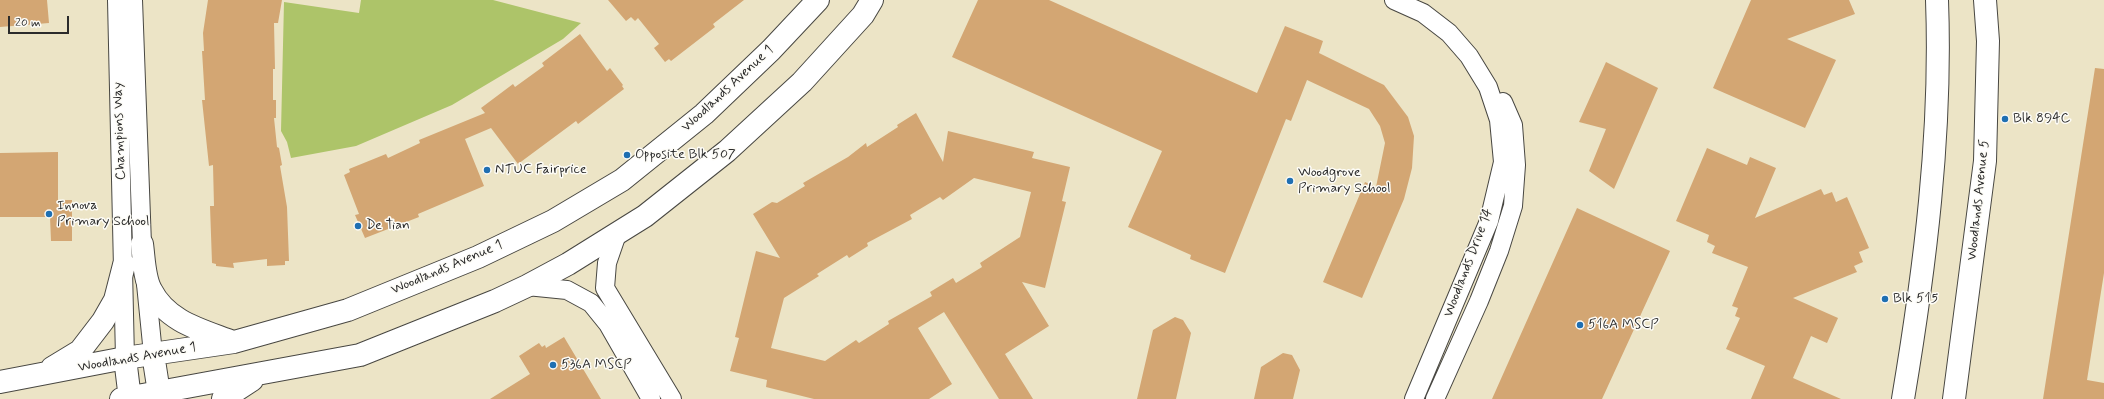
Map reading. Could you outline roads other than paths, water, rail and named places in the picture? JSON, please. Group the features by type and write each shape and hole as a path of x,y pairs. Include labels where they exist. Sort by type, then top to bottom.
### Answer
{"street":[{"name":"Champions Way","path":"116,0 124,265 123,343 125,358"},
{"name":"Champions Way","path":"133,0 142,244 153,354"},
{"name":"Woodlands Avenue 1","path":"0,382 125,358 234,342 348,310 478,257 553,221 622,180 704,114 771,50 818,0"},
{"path":"125,358 127,398 159,396 360,355 495,301 527,286 646,216 728,151 802,82 863,15 872,0"},
{"name":"Woodlands Drive 14","path":"1394,0 1423,13 1449,33 1469,56 1488,87 1499,120 1503,162 1489,221 1414,399"},
{"name":"Woodlands Drive 14","path":"1420,0 1460,28 1479,56 1495,84 1513,125 1516,165 1513,206 1508,225 1479,301 1435,399"},
{"path":"1903,399 1930,203 1939,46 1937,0"},
{"name":"Woodlands Avenue 5","path":"1954,399 1985,162 1988,42 1985,0"},
{"path":"617,234 607,263 605,288 672,399"},
{"path":"142,244 150,289 162,308 176,318 234,342"},
{"path":"41,375 80,350 103,321 115,300 124,265"},
{"path":"527,286 567,290 591,303 608,324 651,399"},
{"path":"153,354 159,396"},
{"path":"223,399 248,382 268,373"}],"place":[{"name":"Blk 894C","path":"2005,119"},
{"name":"Opposite Blk 507","path":"627,155"},
{"name":"NTUC Fairprice","path":"487,170"},
{"name":"Woodgrove Primary School","path":"1290,181"},
{"name":"Innova Primary School","path":"49,214"},
{"name":"De Tian","path":"358,226"},
{"name":"Blk 515","path":"1885,299"},
{"name":"516A MSCP","path":"1580,325"},
{"name":"536A MSCP","path":"553,365"}]}
